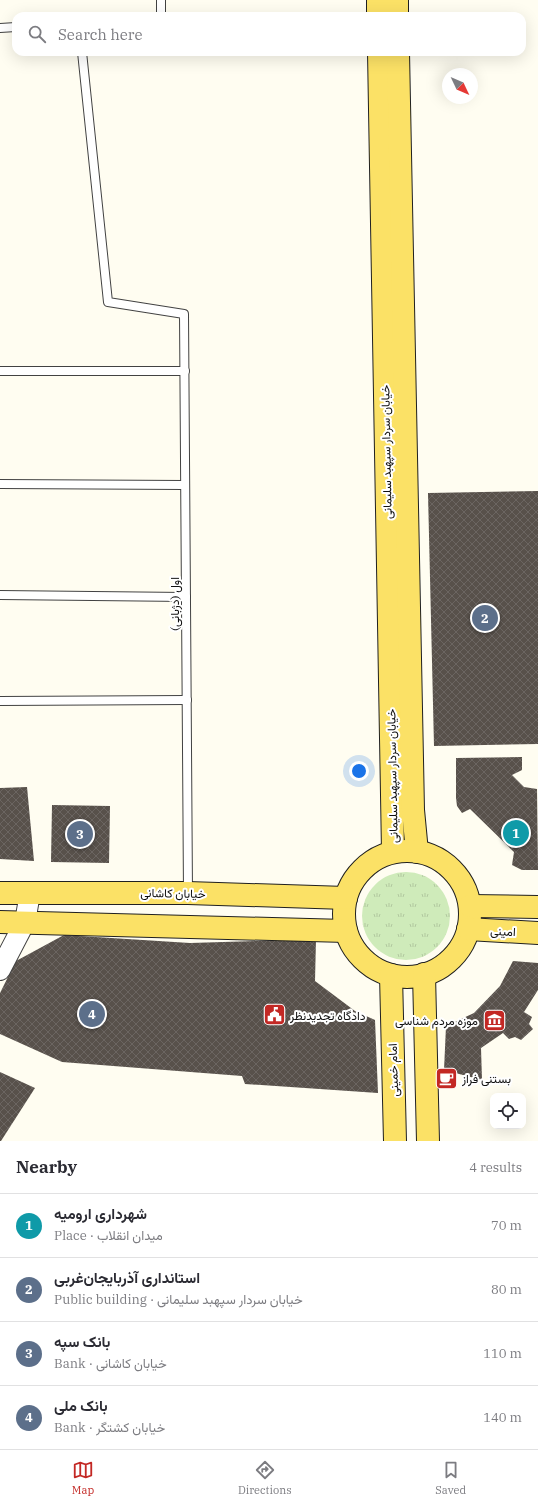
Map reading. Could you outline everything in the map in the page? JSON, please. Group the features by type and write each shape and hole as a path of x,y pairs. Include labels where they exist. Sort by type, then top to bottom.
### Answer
{"main road":[{"path":"378,0 378,12"},
{"path":"397,0 397,12"},
{"name":"خیابان سردار سپهبد سلیمانی","path":"379,56 393,852"},
{"name":"خیابان سردار سپهبد سلیمانی","path":"398,56 413,794 417,852"},
{"path":"393,852 417,852 436,858 449,866 459,878 466,891 470,906 468,929 462,945 452,958 439,968 424,974 408,977 391,975 376,968 363,958 353,946 346,931 344,914 346,898 351,885 358,874 380,857 393,852"},
{"name":"خیابان کاشانی","path":"0,893 188,893 346,898"},
{"name":"امینی","path":"470,906 538,907"},
{"path":"0,922 346,931"},
{"name":"امینی","path":"468,929 538,933"},
{"path":"424,974 428,1141"},
{"name":"امام خمینی","path":"391,975 396,1141"}],"street":[{"path":"0,970 25,922 30,893"}],"lane":[{"path":"161,0 161,12"},
{"path":"0,28 12,28"},
{"name":"اول (دژبانی)","path":"82,56 108,302 184,314 188,893"},
{"path":"0,371 185,370"},
{"path":"0,484 185,485"},
{"path":"0,596 186,597"},
{"path":"0,701 187,700"}],"green space":[{"path":"406,872 423,876 437,885 446,899 450,916 446,933 437,947 423,956 406,960 389,956 375,947 366,933 362,916 366,899 375,885 389,876"}],"building":[{"path":"538,491 538,744 434,746 428,493"},
{"path":"522,757 522,770 512,775 524,787 537,789 538,870 522,870 512,865 514,852 470,809 462,813 457,806 456,758"},
{"path":"27,787 34,861 0,859 0,788"},
{"path":"52,805 110,806 109,863 51,862"},
{"path":"64,935 190,943 316,939 315,981 355,1011 375,1020 378,1093 245,1084 242,1076 62,1062 0,1034 0,993 16,961"},
{"name":"موزه مردم شناسی","path":"513,961 538,963 538,990 524,1012 532,1017 529,1024 533,1029 521,1040 515,1037 509,1039 503,1033 481,1048 482,1080 444,1070 446,1026 474,1013 500,986"},
{"path":"0,1072 35,1088 1,1141 0,1141"}],"place":[{"name":"استانداری آذربایجان‌غربی","path":"485,618"},
{"name":"شهرداری ارومیه","path":"516,833"},
{"name":"بانک سپه","path":"80,834"},
{"name":"بانک ملی","path":"92,1014"},
{"name":"دادگاه تجدیدنظر","path":"274,1015"},
{"name":"موزه مردم شناسی","path":"494,1020"},
{"name":"بستنی فراز","path":"446,1078"}]}
